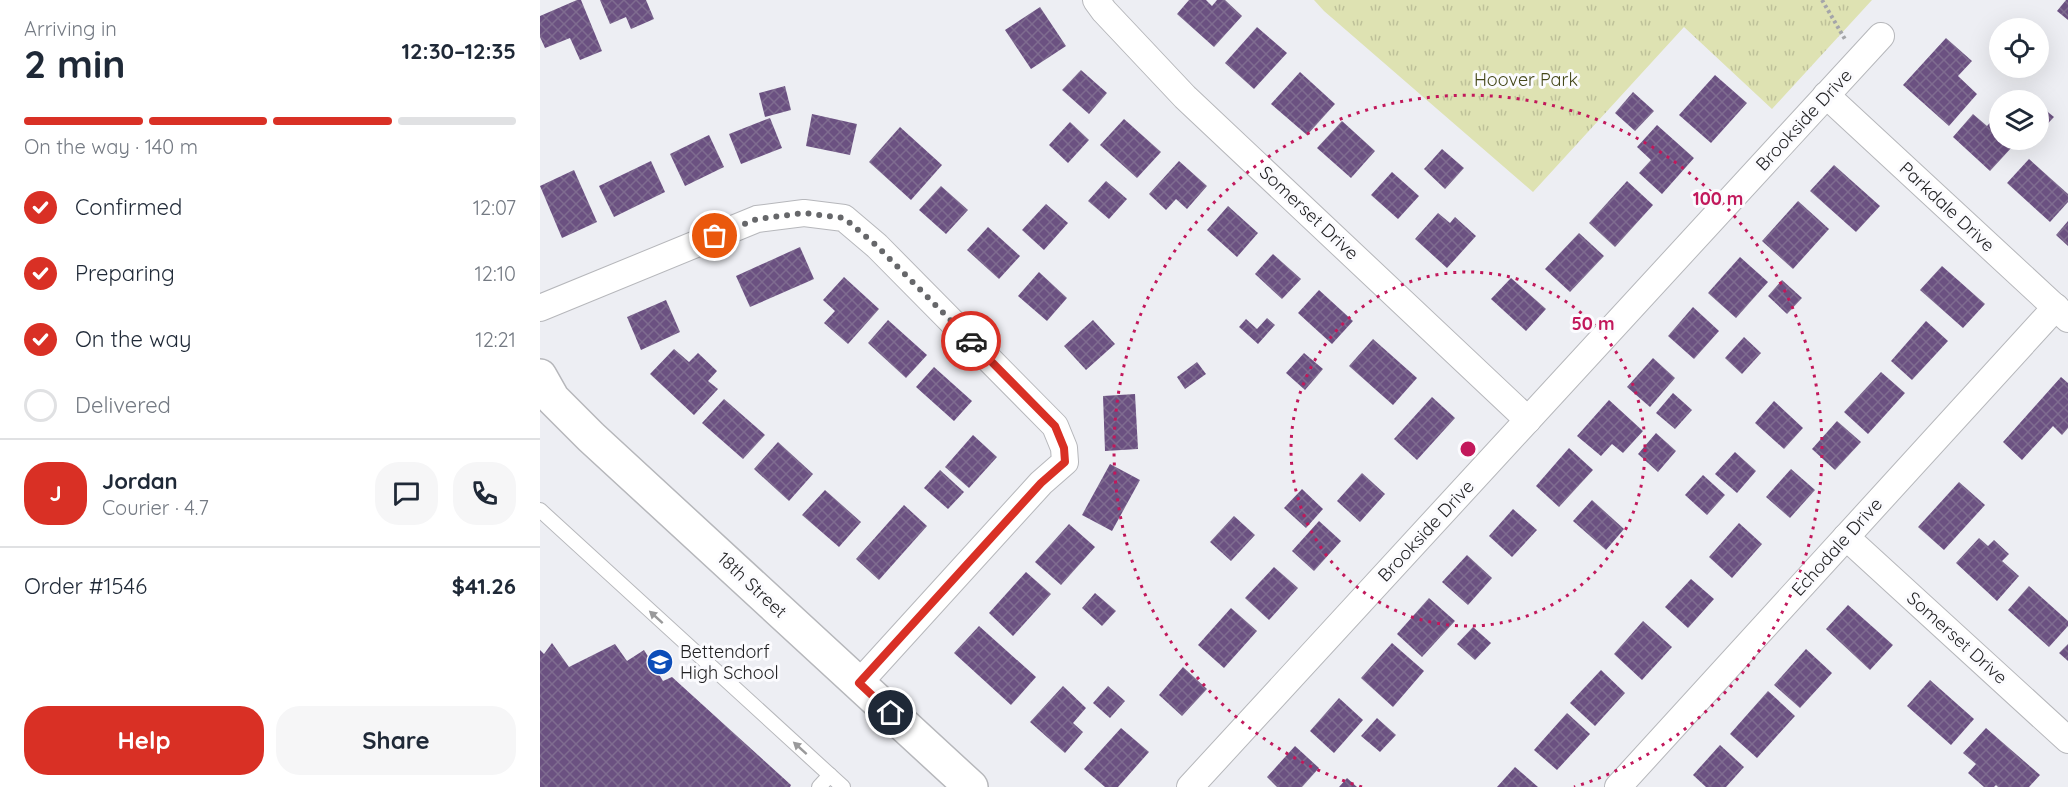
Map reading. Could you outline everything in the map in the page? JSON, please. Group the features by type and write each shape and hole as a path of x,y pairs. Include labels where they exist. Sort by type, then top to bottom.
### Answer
{"street":[{"name":"Somerset Drive","path":"1096,0 1185,97 1528,420"},
{"name":"Brookside Drive","path":"1190,787 1881,36"},
{"name":"Parkdale Drive","path":"1826,95 2062,313"},
{"path":"540,308 757,219 804,213 844,218 877,246 1055,426 1064,448 1065,462 1041,483 859,683"},
{"name":"Echodale Drive","path":"1618,787 1846,537 2062,313"},
{"name":"18th Street","path":"540,376 553,399 591,437 971,787"},
{"name":"Somerset Drive","path":"1846,537 2068,740"}],"lane":[{"path":"540,510 843,787"},
{"path":"819,787 830,775"}],"path":[{"path":"1822,0 1857,61"}],"green space":[{"name":"Hoover Park","path":"1314,0 1872,0 1772,109 1684,27 1533,192"}],"building":[{"path":"581,0 602,51 580,60 570,38 545,48 540,37 540,16"},
{"path":"600,0 646,0 654,19 631,29 626,17 610,24"},
{"path":"1189,0 1206,0 1212,6 1217,0 1225,0 1242,16 1214,47 1177,14"},
{"path":"2068,0 2068,20 2057,11"},
{"path":"1040,7 1066,46 1031,69 1005,30"},
{"path":"1257,27 1287,53 1254,89 1225,63"},
{"path":"1946,38 1972,61 1958,76 1977,94 1949,126 1903,85"},
{"path":"1081,70 1107,93 1089,114 1062,90"},
{"path":"1300,72 1335,104 1307,135 1271,104"},
{"path":"1715,75 1747,103 1711,143 1679,115"},
{"path":"785,86 791,110 765,117 759,93"},
{"path":"1633,92 1654,111 1635,131 1615,113"},
{"path":"2049,113 2054,117 2049,122"},
{"path":"812,114 857,124 850,155 806,146"},
{"path":"1973,114 1987,126 1989,124 1989,150 2009,150 1990,171 1953,137"},
{"path":"770,118 782,148 741,164 729,134"},
{"path":"1124,119 1161,152 1137,178 1100,145"},
{"path":"1342,121 1375,151 1351,178 1317,148"},
{"path":"1070,122 1089,140 1068,163 1049,145"},
{"path":"1657,125 1694,158 1662,194 1639,173 1651,160 1637,147"},
{"path":"900,127 942,165 911,200 869,162"},
{"path":"709,135 724,167 685,186 670,154"},
{"path":"1442,149 1464,168 1445,189 1424,169"},
{"path":"2029,159 2068,194 2068,202 2050,222 2007,183"},
{"path":"651,161 665,192 614,217 599,186"},
{"path":"1179,161 1207,186 1187,209 1176,199 1166,210 1149,194"},
{"path":"1834,165 1880,206 1856,232 1810,191"},
{"path":"574,170 597,222 562,238 540,186"},
{"path":"1392,172 1419,196 1398,219 1371,195"},
{"path":"1106,181 1127,199 1109,219 1088,201"},
{"path":"1627,181 1653,205 1615,247 1589,223"},
{"path":"941,186 968,210 946,234 919,210"},
{"path":"1798,201 1829,229 1793,269 1762,241"},
{"path":"1046,204 1068,223 1044,250 1022,230"},
{"path":"1228,206 1258,233 1237,257 1207,230"},
{"path":"1438,213 1450,223 1455,217 1476,236 1447,268 1415,239"},
{"path":"2068,221 2068,246 2056,235"},
{"path":"988,227 1020,256 999,279 967,250"},
{"path":"1579,233 1604,256 1570,292 1545,269"},
{"path":"800,247 814,279 750,307 736,276"},
{"path":"1273,254 1301,279 1282,299 1255,274"},
{"path":"1740,257 1768,282 1736,318 1708,293"},
{"path":"1942,266 1985,304 1963,328 1920,290"},
{"path":"1039,272 1067,298 1047,321 1018,296"},
{"path":"844,277 879,309 848,344 824,323 835,311 823,300"},
{"path":"1511,278 1546,309 1526,331 1491,299"},
{"path":"1782,280 1802,298 1787,314 1768,296"},
{"path":"1319,290 1353,321 1332,344 1298,313"},
{"path":"666,300 680,332 641,350 627,317"},
{"path":"1693,307 1719,331 1694,359 1668,336"},
{"path":"1267,318 1275,325 1258,344 1239,327 1246,319 1257,329"},
{"path":"888,320 927,355 906,378 868,343"},
{"path":"1093,320 1115,344 1086,370 1064,346"},
{"path":"1926,321 1948,341 1912,380 1891,361"},
{"path":"1744,337 1761,353 1742,374 1725,358"},
{"path":"1373,339 1417,378 1393,405 1349,366"},
{"path":"674,349 689,362 698,353 717,371 708,381 718,389 694,415 650,374"},
{"path":"1304,353 1323,369 1305,390 1286,373"},
{"path":"1653,358 1675,378 1650,407 1627,387"},
{"path":"1197,362 1206,374 1185,389 1177,377"},
{"path":"934,367 972,401 954,421 916,387"},
{"path":"1881,372 1905,393 1868,434 1844,412"},
{"path":"2061,377 2068,383 2068,428 2062,435 2053,426 2022,460 2003,442"},
{"path":"1673,393 1692,410 1675,429 1656,413"},
{"path":"1135,394 1138,449 1105,451 1103,396"},
{"path":"1432,397 1455,418 1417,460 1394,439"},
{"path":"724,399 765,435 743,459 702,423"},
{"path":"1609,400 1643,431 1623,453 1612,444 1601,456 1577,436"},
{"path":"1774,401 1803,428 1784,449 1755,423"},
{"path":"1837,421 1861,442 1835,470 1812,449"},
{"path":"1656,433 1676,451 1658,472 1638,454"},
{"path":"973,435 997,457 969,488 945,467"},
{"path":"778,442 813,474 789,501 754,469"},
{"path":"1569,448 1593,470 1559,507 1536,486"},
{"path":"1735,452 1756,471 1737,493 1715,474"},
{"path":"1110,464 1140,480 1112,531 1082,515"},
{"path":"1791,469 1815,490 1790,518 1766,497"},
{"path":"940,470 964,492 948,509 924,488"},
{"path":"1362,473 1385,494 1360,522 1337,501"},
{"path":"1703,475 1725,495 1707,515 1685,495"},
{"path":"1959,482 1985,505 1944,550 1918,527"},
{"path":"1302,489 1323,509 1306,528 1284,508"},
{"path":"825,490 861,522 839,547 802,515"},
{"path":"1592,500 1624,529 1606,550 1573,521"},
{"path":"904,505 927,526 879,580 856,559"},
{"path":"1513,509 1537,530 1512,557 1489,536"},
{"path":"1234,516 1255,535 1231,561 1210,542"},
{"path":"1319,521 1341,541 1314,571 1292,551"},
{"path":"1739,523 1762,544 1732,578 1709,557"},
{"path":"1069,524 1095,547 1061,585 1035,562"},
{"path":"1979,538 1988,546 1994,540 2009,554 2002,561 2019,576 1997,601 1956,563"},
{"path":"1467,555 1492,578 1468,605 1442,582"},
{"path":"1274,567 1298,588 1269,620 1245,598"},
{"path":"1026,572 1051,594 1013,636 989,613"},
{"path":"1691,579 1714,599 1688,628 1665,607"},
{"path":"2029,586 2068,621 2068,626 2049,647 2008,610"},
{"path":"1095,593 1116,611 1102,626 1082,608"},
{"path":"1429,598 1455,621 1422,657 1397,634"},
{"path":"1848,605 1893,645 1870,670 1826,629"},
{"path":"1231,608 1257,631 1224,668 1198,645"},
{"path":"1643,621 1672,647 1642,680 1614,654"},
{"path":"979,626 1036,677 1011,705 954,653"},
{"path":"1473,627 1491,643 1475,660 1457,644"},
{"path":"552,643 569,667 615,644 627,661 644,650 663,681 672,677 791,785 790,787 540,787 540,650 544,654"},
{"path":"1392,643 1424,671 1393,707 1361,678"},
{"path":"2068,644 2068,661 2059,653"},
{"path":"1806,649 1832,673 1800,708 1774,685"},
{"path":"1183,667 1207,689 1182,716 1159,695"},
{"path":"1601,670 1625,693 1595,726 1570,703"},
{"path":"1930,680 1974,719 1951,745 1907,706"},
{"path":"1063,686 1086,708 1073,723 1083,732 1065,753 1030,722"},
{"path":"1108,686 1125,701 1110,718 1093,703"},
{"path":"1768,691 1795,716 1757,758 1730,734"},
{"path":"1339,698 1363,720 1334,753 1310,731"},
{"path":"1567,713 1590,734 1557,770 1534,750"},
{"path":"1377,718 1396,735 1380,752 1361,736"},
{"path":"1121,728 1149,752 1118,787 1105,787 1084,769"},
{"path":"1986,728 2040,775 2029,787 1998,787 1996,785 1984,787 1968,773 1976,764 1963,753"},
{"path":"1720,745 1744,767 1726,787 1706,787 1693,775"},
{"path":"1295,746 1319,768 1302,787 1277,787 1267,777"},
{"path":"1515,767 1538,787 1497,787"},
{"path":"1347,778 1357,787 1339,787"}],"way so far":[{"path":"715,236 757,219 804,213 844,218 877,246 971,341"}],"place":[{"name":"Bettendorf High School","path":"660,662"}],"route":[{"path":"891,713 859,683 1041,483 1065,462 1064,448 1055,426 971,341"}]}
